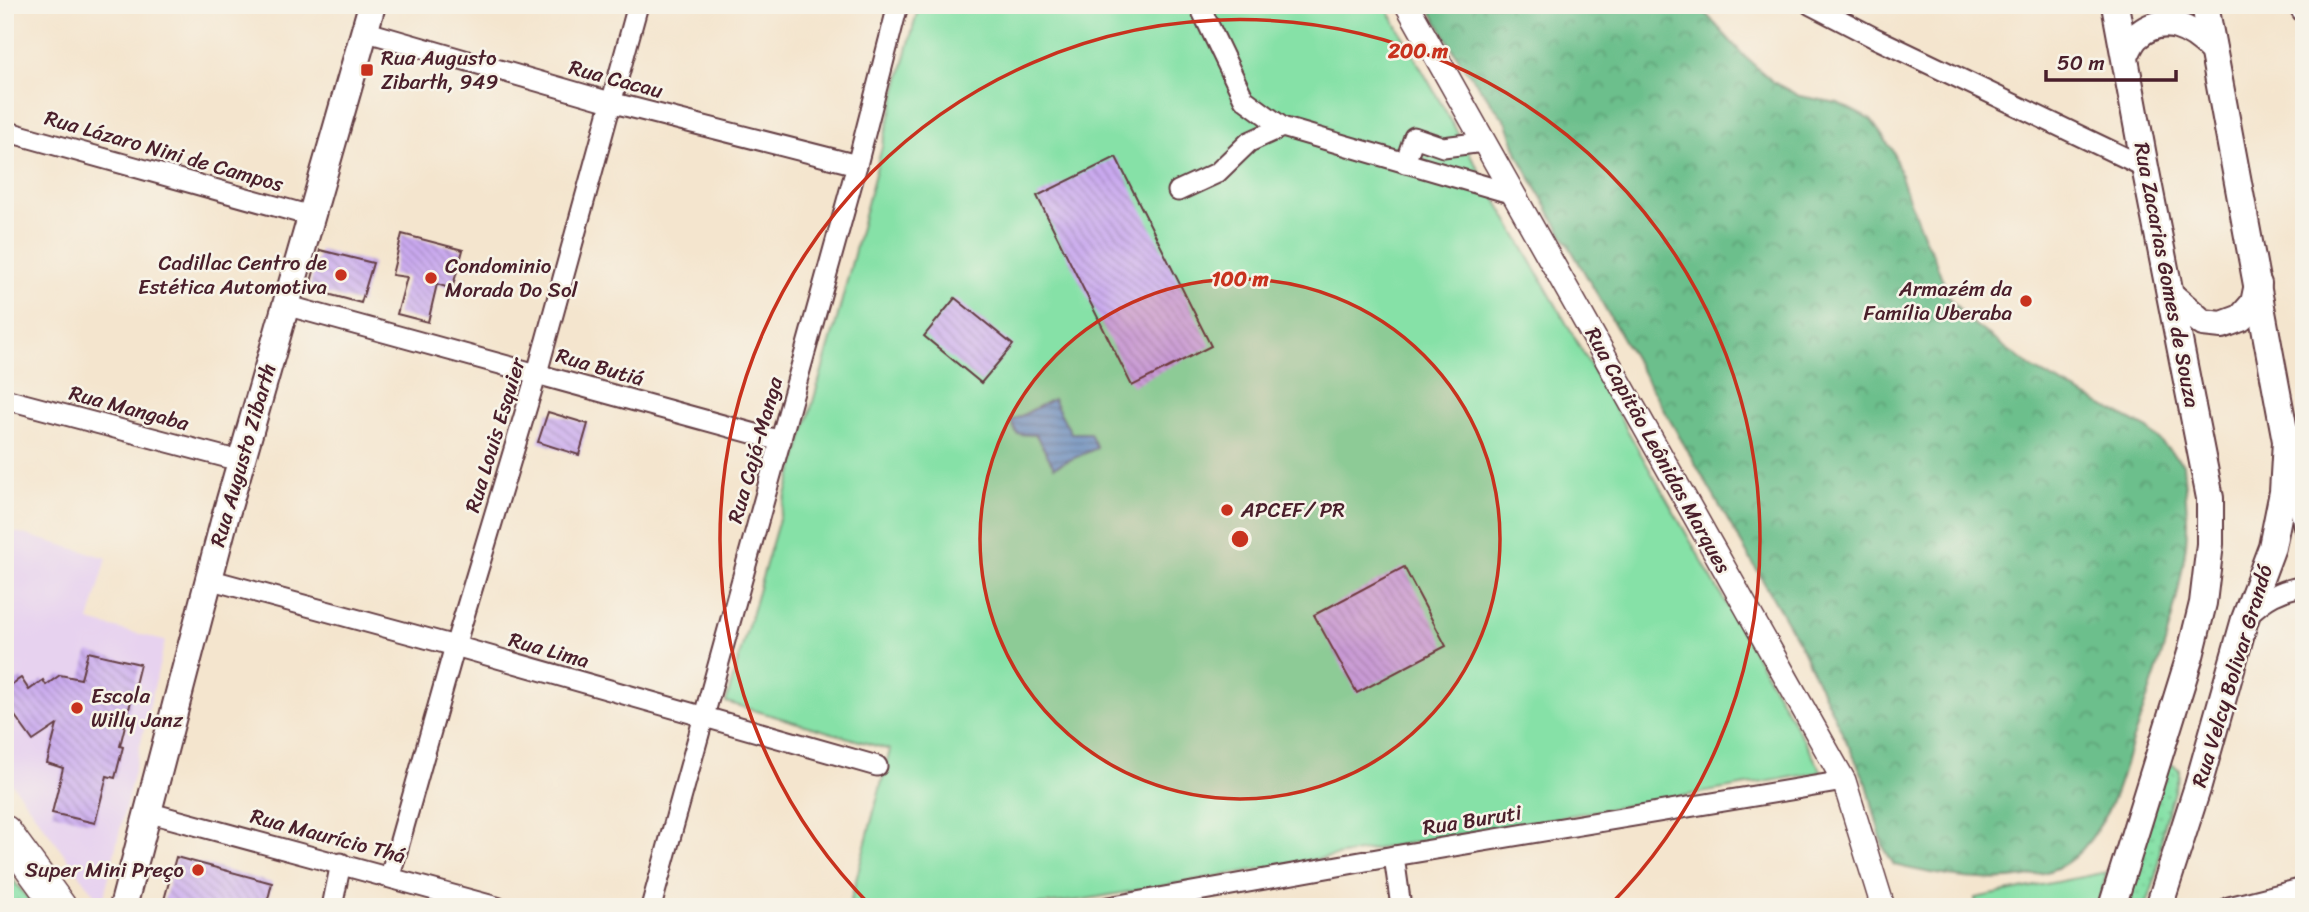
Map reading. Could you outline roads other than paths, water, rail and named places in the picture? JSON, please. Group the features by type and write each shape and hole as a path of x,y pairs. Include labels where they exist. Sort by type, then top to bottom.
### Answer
{"highway":[{"path":"5,832 60,907"}],"main road":[{"name":"Rua Augusto Zibarth","path":"123,907 240,461 372,5"},
{"name":"Rua Zacarias Gomes de Souza","path":"2115,5 2210,498 2210,544 2203,603 2155,772"},
{"path":"2205,5 2286,441"},
{"path":"2125,57 2134,38 2153,26 2176,25 2196,33 2213,50"},
{"path":"2172,296 2203,323 2222,325 2241,318 2254,303 2258,284"},
{"name":"Rua Velcy Bolivar Grandó","path":"2159,907 2198,786 2245,619 2272,547 2283,492 2286,441"},
{"path":"2112,907 2155,772 2166,763 2181,763 2193,772 2198,786"}],"street":[{"name":"Rua Louis Esquier","path":"390,876 455,646 537,373 638,5"},
{"name":"Rua Cajá-Manga","path":"651,907 857,164 898,5"},
{"path":"1199,5 1244,99 1282,127 1513,194"},
{"name":"Rua Capitão Leônidas Marques","path":"1407,5 1844,780 1883,907"},
{"path":"1811,5 2145,167"},
{"path":"2298,5 2304,14"},
{"name":"Rua Cacau","path":"364,30 610,102 857,164"},
{"path":"1178,191 1217,173 1249,142 1282,127"},
{"name":"Rua Lázaro Nini de Campos","path":"5,131 311,216"},
{"path":"1405,163 1414,137 1443,147 1484,142"},
{"path":"1435,173 1443,147"},
{"name":"Rua Butiá","path":"285,305 781,441"},
{"name":"Rua Mangaba","path":"5,399 240,461"},
{"path":"2286,441 2304,528"},
{"name":"Rua Lima","path":"208,579 877,766"},
{"path":"2245,619 2262,601 2284,590 2304,586"},
{"name":"Rua Buruti","path":"1108,907 1844,780"},
{"name":"Rua Maurício Thá","path":"147,812 497,907"},
{"path":"1394,856 1401,907"},
{"path":"332,907 341,863"},
{"path":"2229,907 2304,888"}],"water":[{"path":"1053,399 1071,433 1090,433 1097,448 1054,467 1036,435 1017,434 1011,421"}],"place":[{"name":"Rua Augusto Zibarth, 949","path":"367,70"},
{"name":"Cadillac Centro de Estética Automotiva","path":"341,275"},
{"name":"Condominio Morada Do Sol","path":"431,278"},
{"name":"Armazém da Família Uberaba","path":"2026,301"},
{"name":"APCEF/ PR","path":"1227,510"},
{"name":"Escola Willy Janz","path":"77,708"},
{"name":"Super Mini Preço","path":"198,870"}]}
